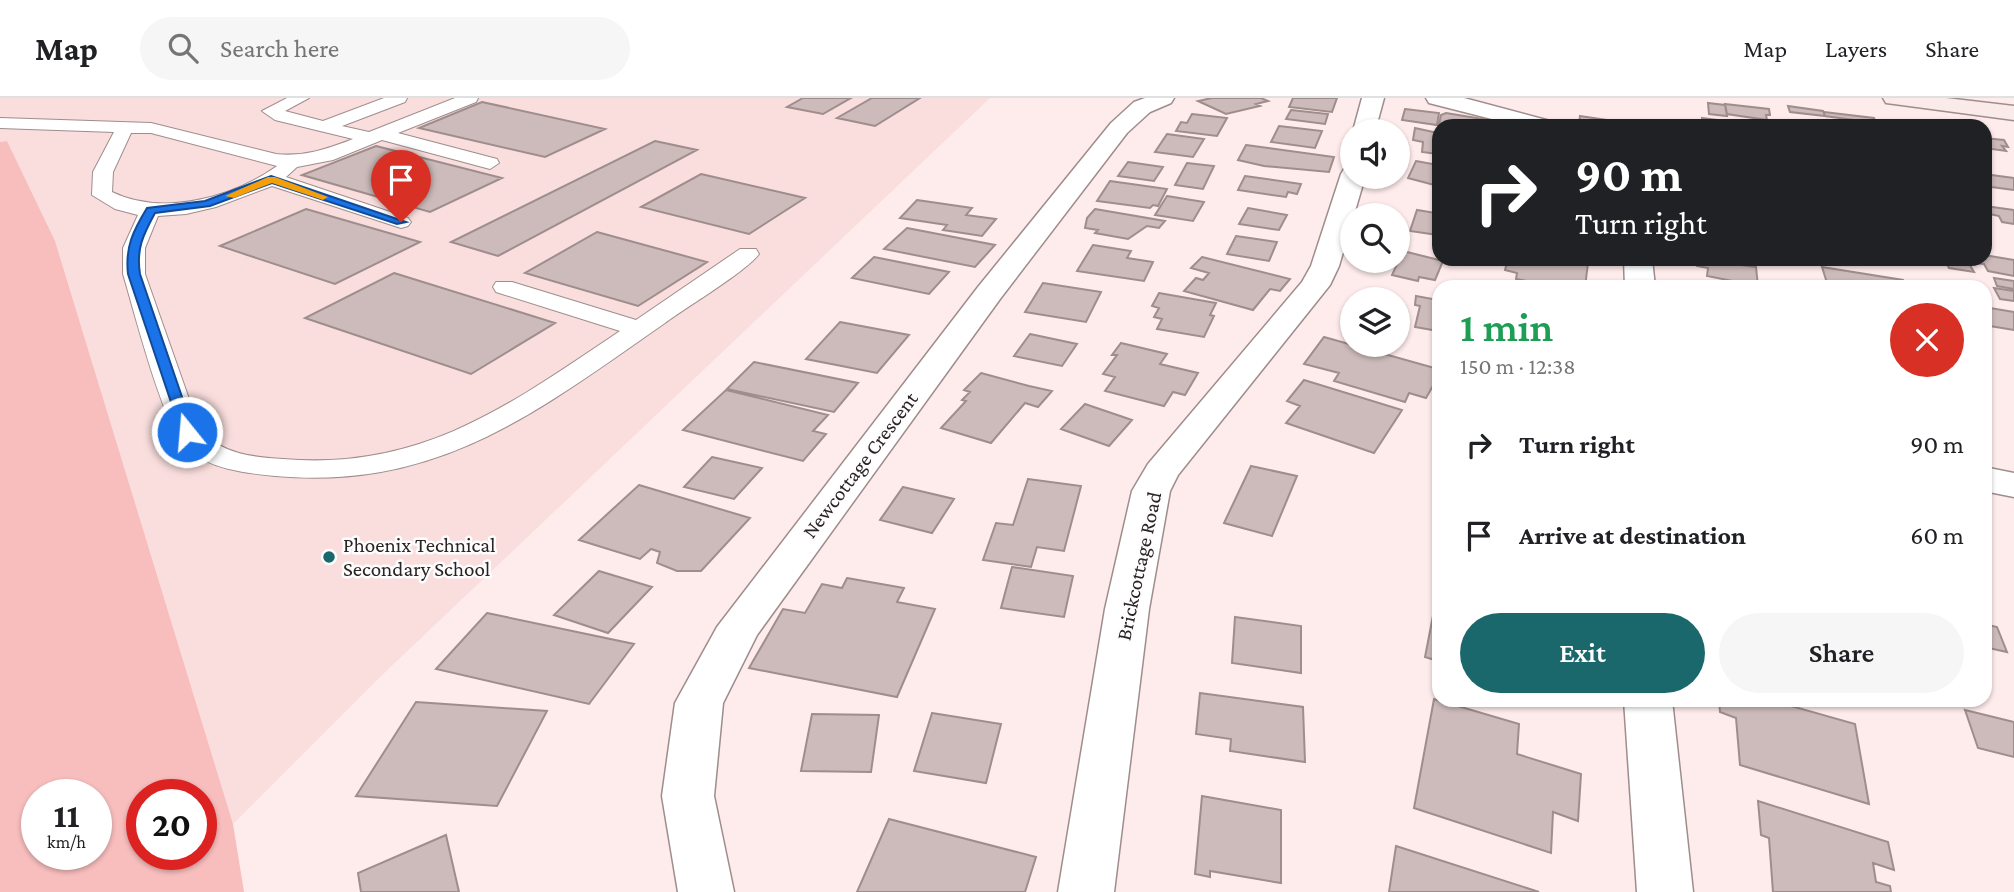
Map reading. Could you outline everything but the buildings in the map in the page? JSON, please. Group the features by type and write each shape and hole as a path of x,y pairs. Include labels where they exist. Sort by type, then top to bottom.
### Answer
{"main road":[{"path":"1894,98 2014,113"}],"street":[{"name":"Newcottage Crescent","path":"706,892 688,796 689,783 699,703 739,627 989,293 1119,128 1142,107 1163,98"},
{"path":"1367,119 1373,98"},
{"path":"1437,98 1520,119"},
{"name":"Brickcottage Road","path":"1086,892 1127,609 1151,491 1161,472 1315,285 1325,266 1348,189"},
{"path":"1992,481 2014,485"},
{"path":"1649,707 1665,892"}],"lane":[{"path":"301,98 271,111 323,127 375,136 490,163"},
{"path":"323,127 399,98"},
{"path":"0,123 169,131 276,160 295,162 326,156 470,98"},
{"path":"125,127 103,172 102,195 118,205 151,210 207,204 271,179 295,162"},
{"path":"271,179 401,222"},
{"path":"151,210 136,237 131,254 134,274 187,432 197,446 215,456 285,469 349,467 414,456 450,445 505,418 748,254"},
{"path":"504,287 639,329"}],"shaded area":[{"name":"Phoenix Technical Secondary School","path":"0,98 990,98 380,677 233,824 55,241 7,141 0,142"},
{"path":"7,141 55,241 233,824 244,892 0,892 0,142"}],"slow traffic":[{"path":"230,196 271,179 323,197"}],"place":[{"name":"Phoenix Technical Secondary School","path":"329,557"}],"route":[{"path":"187,432 134,274 131,254 136,237 151,210 207,204 271,179 401,222"}]}
